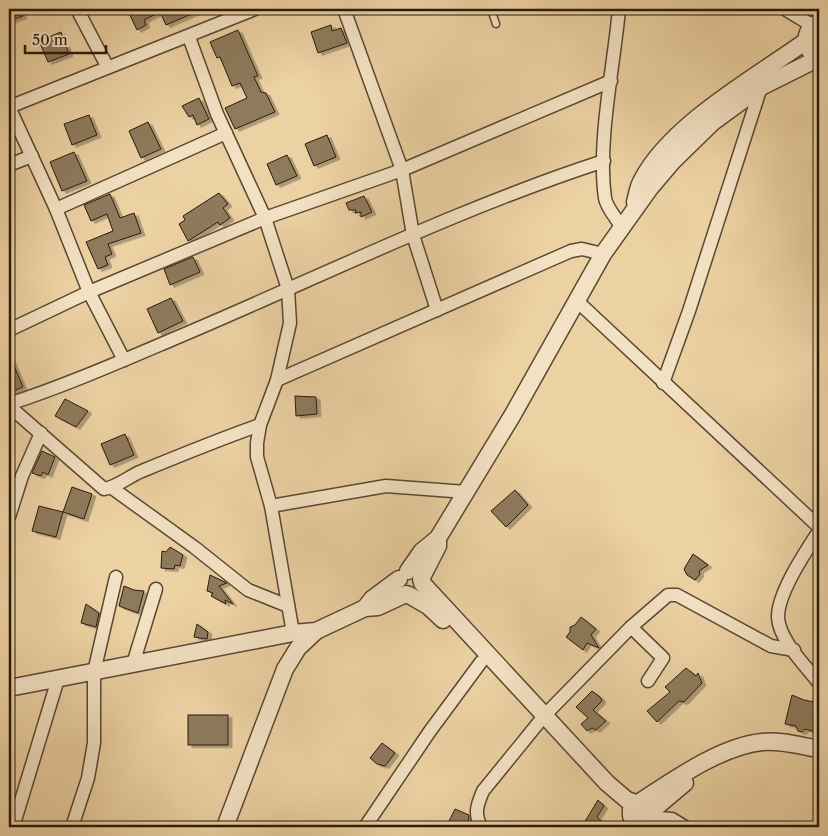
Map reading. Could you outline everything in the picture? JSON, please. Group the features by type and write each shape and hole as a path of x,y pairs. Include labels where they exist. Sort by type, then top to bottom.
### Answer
{"street":[{"path":"77,9 107,66"},
{"path":"124,360 89,292 56,209 9,107 107,66 188,37 255,9"},
{"path":"344,9 402,170 413,235 437,310"},
{"path":"619,9 605,133 604,161 605,200 622,228"},
{"path":"632,211 641,180 670,144 709,110 806,41 816,24 785,9"},
{"path":"188,37 226,133 265,218 288,289 290,323 278,380 260,426 257,457 271,506 293,633"},
{"path":"365,608 372,599 412,578 438,546 438,538 603,254 632,211 672,162 713,122 761,87 819,58 811,52 806,41"},
{"path":"9,330 89,292 265,218 402,170 612,81"},
{"path":"663,383 761,87"},
{"path":"56,209 226,133"},
{"path":"9,166 32,156"},
{"path":"260,426 208,444 140,472 112,488 104,489 9,405 53,390 413,235 551,179 604,161"},
{"path":"278,380 571,251 582,249 603,254"},
{"path":"577,301 819,527"},
{"path":"9,517 22,476 41,433"},
{"path":"271,506 386,486 466,492"},
{"path":"112,488 194,547 248,590 288,606"},
{"path":"819,531 783,595 780,606 780,625 794,650 819,683"},
{"path":"72,827 88,778 94,743 94,672 116,577"},
{"path":"225,827 285,669 298,648 316,631 365,608 378,607 419,590 412,578"},
{"path":"412,578 541,719"},
{"path":"134,664 156,589"},
{"path":"407,595 428,606 441,618 481,662 640,815 672,820 685,827"},
{"path":"481,827 476,818 476,805 483,791 541,719 660,600 672,595 772,646 794,650"},
{"path":"631,627 663,658 648,682"},
{"path":"9,688 293,633 316,631"},
{"path":"365,827 441,715 481,662"},
{"path":"14,827 58,679"},
{"path":"640,815 718,757 746,744 763,742 819,749"}],"lane":[{"path":"491,9 496,24"}],"building":[{"path":"9,9 20,9 23,16 9,21"},
{"path":"127,9 203,9 166,25 160,12 144,20 146,25 137,30"},
{"path":"331,25 332,31 341,28 347,43 318,53 311,32"},
{"path":"238,30 258,76 254,77 261,92 266,93 275,112 235,129 225,108 247,98 240,83 232,86 220,57 217,58 210,42"},
{"path":"61,32 69,54 48,62 39,41"},
{"path":"199,98 209,119 197,125 193,115 189,117 182,106"},
{"path":"89,115 97,135 72,145 64,124"},
{"path":"148,122 161,149 141,158 129,131"},
{"path":"327,135 336,157 314,166 305,144"},
{"path":"74,152 87,181 62,191 50,162"},
{"path":"287,155 297,176 276,185 267,164"},
{"path":"219,193 228,204 223,208 230,218 220,225 218,222 188,241 179,224 185,220 183,216"},
{"path":"110,194 120,218 134,213 141,233 108,244 112,254 105,257 108,265 98,269 86,242 113,231 107,214 91,221 84,205"},
{"path":"364,196 372,212 361,217 361,212 355,213 356,210 349,210 346,203"},
{"path":"193,257 200,272 170,285 164,269"},
{"path":"171,298 183,321 158,333 147,309"},
{"path":"9,354 23,387 9,393"},
{"path":"295,396 316,397 317,414 296,416"},
{"path":"65,399 88,411 76,427 55,416"},
{"path":"125,434 134,455 110,465 101,444"},
{"path":"42,451 55,457 48,475 43,472 41,476 32,473"},
{"path":"72,487 92,494 84,519 63,512"},
{"path":"515,490 528,505 506,527 491,511"},
{"path":"39,506 63,512 56,537 32,531"},
{"path":"170,547 183,555 180,566 175,565 174,569 161,568 162,551 166,552"},
{"path":"693,554 708,565 699,571 700,574 695,580 687,575 684,569"},
{"path":"210,575 227,583 219,586 233,604 225,600 226,604 211,596 213,593 207,591"},
{"path":"124,586 144,591 138,613 119,606"},
{"path":"86,604 99,613 96,627 81,623"},
{"path":"581,617 596,629 591,635 599,648 587,643 583,650 566,637 570,632 570,627 575,625"},
{"path":"197,624 208,632 207,639 194,637"},
{"path":"686,668 696,676 698,673 702,683 684,702 679,701 657,722 647,711 670,692 665,687"},
{"path":"592,691 602,701 593,710 606,721 596,730 592,728 587,731 581,724 588,718 576,707"},
{"path":"792,695 819,703 819,733 805,729 802,732 798,731 796,726 785,724"},
{"path":"188,715 228,715 228,745 188,745"},
{"path":"382,743 395,753 385,766 377,764 370,758"},
{"path":"598,800 604,806 597,817 602,822 598,827 592,825 590,827 584,823"},
{"path":"455,809 469,815 468,827 446,827"}]}
